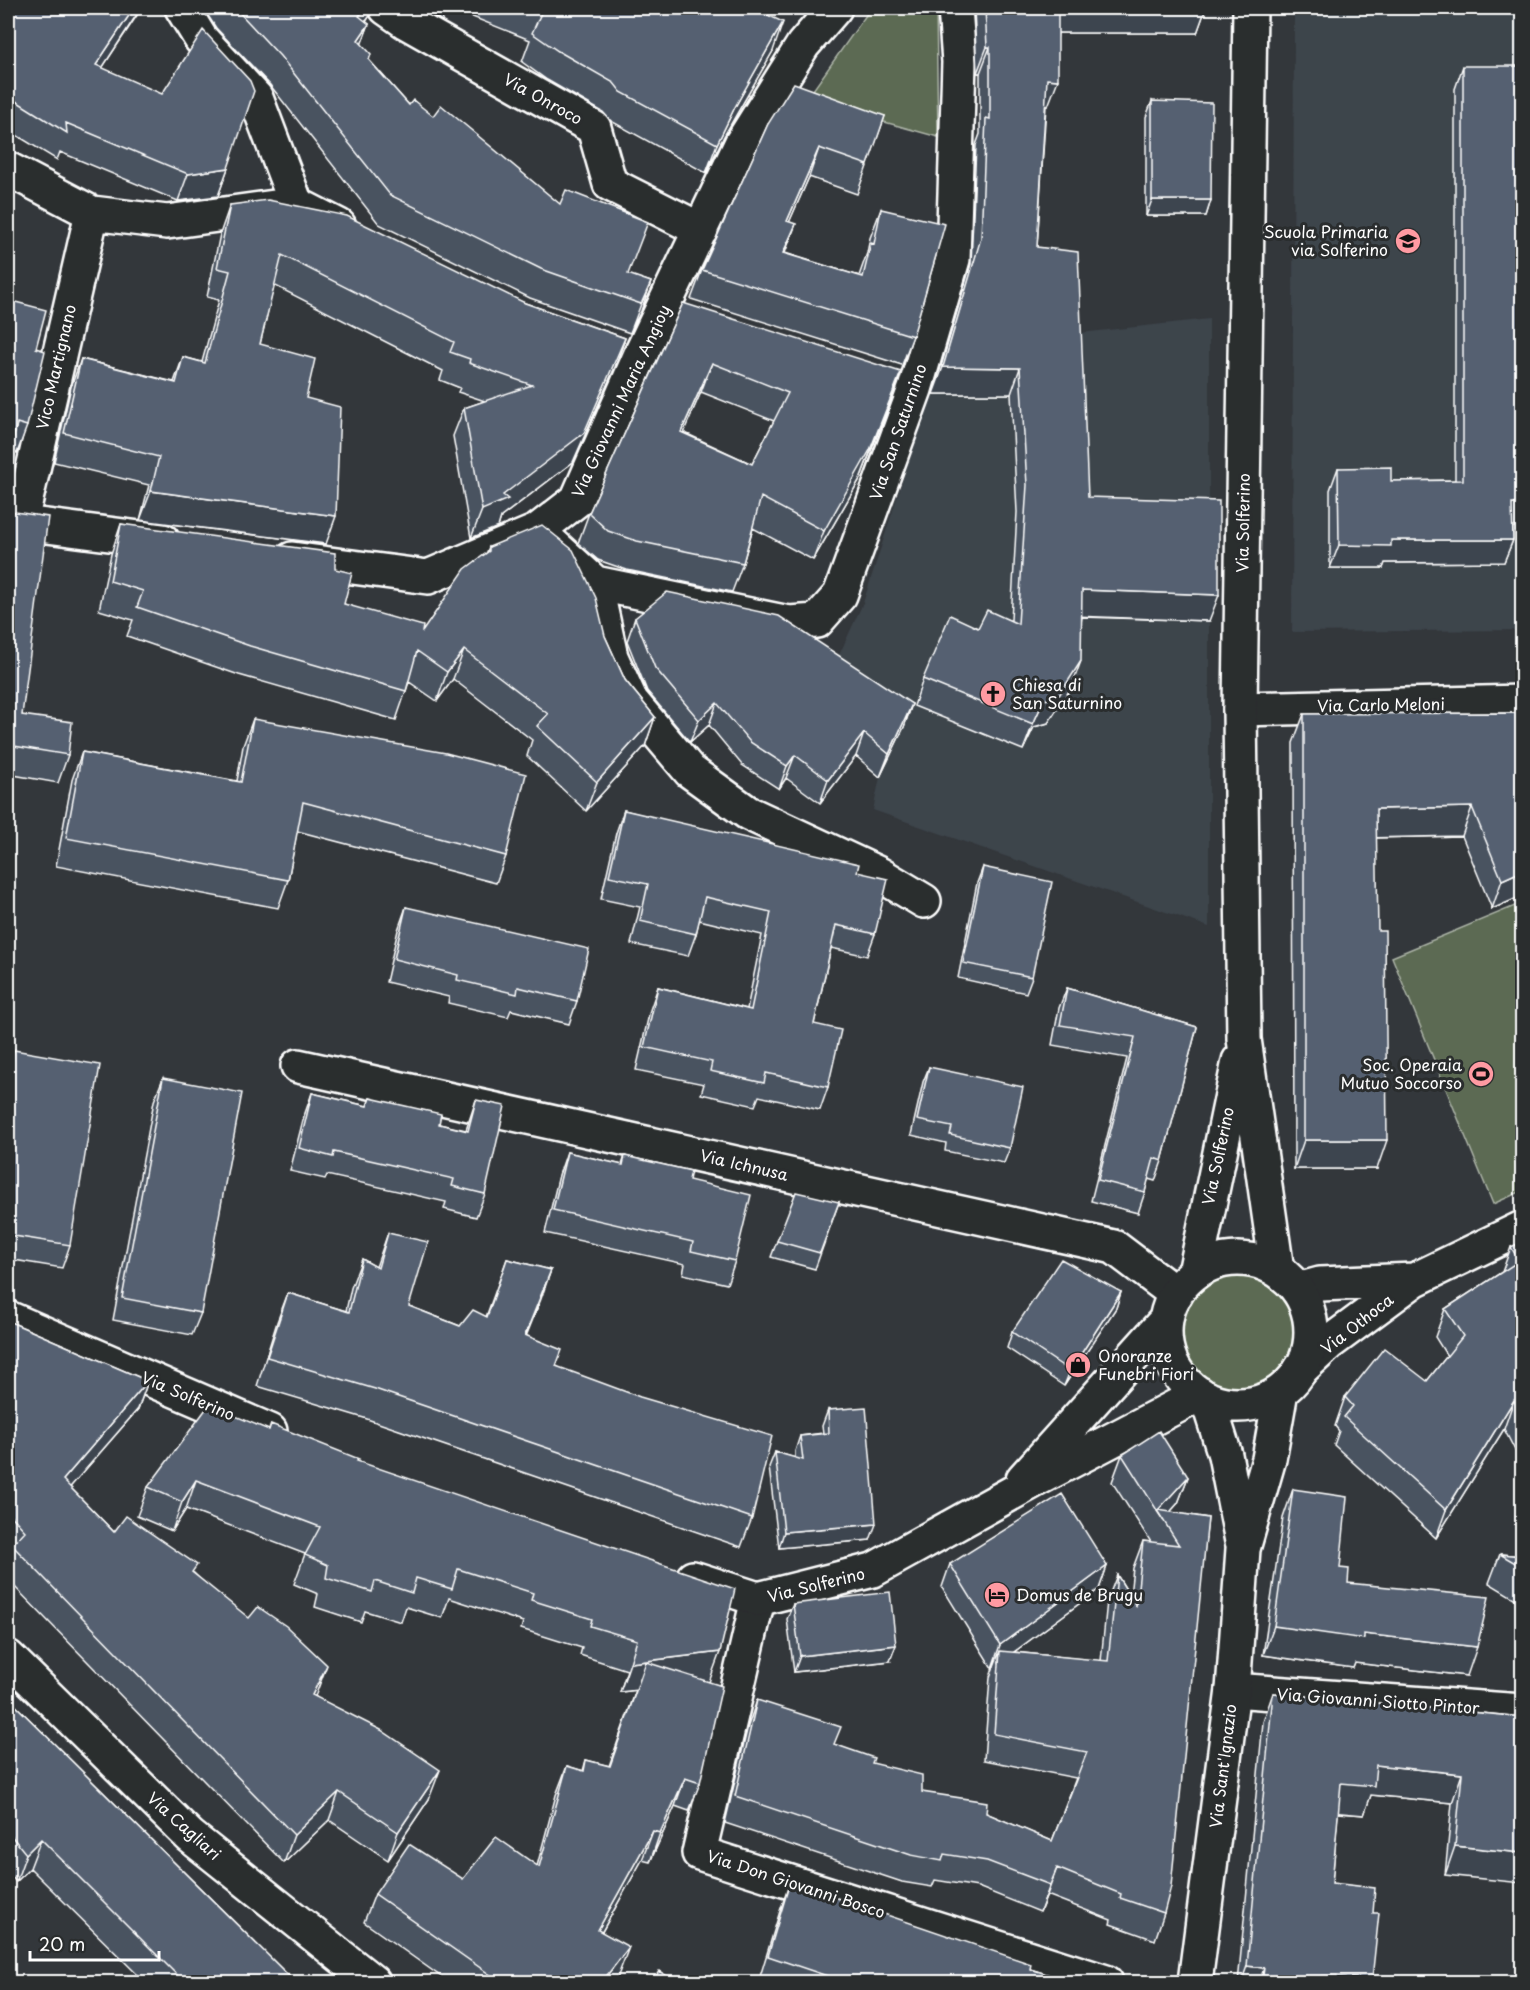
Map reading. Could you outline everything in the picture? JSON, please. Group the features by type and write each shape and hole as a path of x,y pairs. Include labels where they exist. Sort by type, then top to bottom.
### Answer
{"street":[{"path":"182,8 201,39 256,98 296,204"},
{"name":"Via Onroco","path":"386,8 406,22 594,128 610,184 701,230"},
{"name":"Via Giovanni Maria Angioy","path":"265,555 428,578 537,531 578,500 640,356 677,314 701,230 741,144 803,45 835,8"},
{"name":"Via San Saturnino","path":"537,531 595,583 789,624 817,621 840,595 915,389 953,259 959,62 955,8"},
{"name":"Via Solferino","path":"1250,8 1240,709 1244,1040 1287,1280"},
{"path":"774,31 803,45"},
{"path":"8,169 92,213 167,222 296,204 369,240"},
{"name":"Vico Martignano","path":"14,521 92,213"},
{"path":"608,345 640,356"},
{"path":"881,378 915,389"},
{"path":"14,521 195,545"},
{"path":"595,583 611,657 631,700 690,771 747,813 879,874 924,901"},
{"name":"Via Carlo Meloni","path":"1240,709 1522,702"},
{"name":"Via Solferino","path":"1009,1494 1179,1296 1244,1040"},
{"name":"Via Ichnusa","path":"298,1066 1114,1247 1179,1296"},
{"name":"Via Othoca","path":"1291,1380 1329,1343 1414,1280 1522,1228"},
{"path":"1244,1259 1261,1262 1287,1280 1308,1308 1311,1329 1309,1350 1291,1380 1269,1398 1241,1404 1204,1396 1176,1370 1168,1354 1165,1337 1179,1296 1210,1264 1244,1259"},
{"name":"Via Othoca","path":"1287,1280 1320,1284 1414,1280"},
{"name":"Via Solferino","path":"8,1318 297,1442"},
{"name":"Via Sant'Ignazio","path":"1195,1983 1233,1690 1243,1549 1291,1380"},
{"name":"Via Solferino","path":"668,1569 758,1599 873,1570 1009,1494 1204,1396"},
{"name":"Via Sant'Ignazio","path":"1204,1396 1226,1455 1243,1549"},
{"name":"Via Don Giovanni Bosco","path":"758,1599 699,1853 1106,1983"},
{"name":"Via Cagliari","path":"8,1657 190,1836 372,1983"},
{"name":"Via Giovanni Siotto Pintor","path":"1233,1690 1522,1711"}],"shaded area":[{"name":"Scuola Primaria via Solferino","path":"1294,8 1522,8 1522,630 1292,632"},
{"path":"966,267 1069,279 1071,334 1209,319 1209,927 873,810 880,777 904,727 829,677 863,603 955,318"}],"green space":[{"path":"871,8 936,8 938,137 806,100"},
{"name":"Soc. Operaia Mutuo Soccorso","path":"1522,903 1522,1191 1493,1204 1392,957"},
{"path":"1238,1272 1261,1276 1281,1289 1294,1309 1298,1332 1294,1355 1281,1375 1261,1388 1238,1392 1215,1388 1195,1375 1182,1355 1178,1332 1182,1309 1195,1289 1215,1276"}],"building":[{"path":"8,8 134,8 96,65 162,94 203,30 250,81 254,91 228,168 188,174 66,123 67,133 8,96"},
{"path":"235,8 366,8 359,16 369,24 358,40 371,54 369,60 409,105 413,100 433,116 441,105 560,204 566,190 648,222 628,274 651,282 641,304 541,269 390,195 280,56"},
{"path":"532,8 752,8 783,22 717,144 621,92 614,83 558,51 532,33 542,11"},
{"path":"985,8 1058,8 1058,80 1047,79 1037,247 1078,252 1088,497 1219,501 1219,595 1082,590 1081,661 1058,697 1044,700 1033,724 923,679 950,615 978,628 987,610 1018,624 1027,485 1020,368 943,367 981,238 986,118 990,119 990,47 987,47"},
{"path":"1463,66 1522,66 1522,504 1512,504 1513,540 1391,540 1391,546 1339,545 1338,468 1391,467 1391,481 1463,480"},
{"path":"794,83 885,116 868,165 819,148 787,221 796,224 783,253 863,277 871,243 874,244 881,209 945,224 913,336 702,270 768,124"},
{"path":"1152,101 1212,103 1211,200 1152,200"},
{"path":"268,200 347,216 525,303 625,338 584,433 503,495 508,499 482,510 464,408 532,385 469,363 470,359 450,352 454,342 282,255 260,344 315,359 306,398 340,407 336,516 151,491 159,457 64,433 81,359 176,383 183,357 205,363 230,271 217,268 230,205"},
{"path":"8,300 46,310 36,348 45,351 27,426 17,423 8,462"},
{"path":"683,303 901,372 870,450 824,531 761,497 743,563 637,541 608,531 589,513","holes":["712,363 788,393 752,464 681,432"]},
{"path":"8,510 48,517 22,715 72,722 68,755 8,745"},
{"path":"121,524 335,553 335,569 352,573 344,604 423,626 422,632 465,569 489,551 489,547 542,525 573,550 596,598 605,636 625,680 655,717 597,782 537,726 548,714 464,650 447,672 417,651 406,691 250,646 137,607 143,591 110,581"},
{"path":"667,592 779,616 912,704 889,754 864,733 828,780 795,755 787,766 750,742 717,703 699,720 655,668 635,618"},
{"path":"1522,713 1522,871 1502,880 1472,807 1376,809 1378,931 1385,931 1387,1140 1304,1140 1304,714"},
{"path":"253,719 446,753 526,774 506,856 303,802 288,880 66,838 82,752 241,782"},
{"path":"624,810 859,864 857,872 888,879 875,934 836,925 814,1024 841,1030 828,1087 766,1073 764,1083 710,1071 712,1062 644,1047 658,987 751,1010 771,912 705,897 696,934 640,921 648,884 609,876"},
{"path":"983,867 1052,882 1032,977 963,963"},
{"path":"406,907 589,949 577,1001 518,987 517,994 457,980 458,975 394,959"},
{"path":"1067,988 1197,1027 1162,1161 1154,1158 1145,1192 1098,1180 1135,1037 1060,1025"},
{"path":"14,1050 100,1065 70,1245 8,1235 8,1091"},
{"path":"929,1067 1023,1087 1010,1148 950,1135 952,1127 917,1120"},
{"path":"163,1078 242,1093 201,1313 122,1298"},
{"path":"312,1093 367,1106 370,1098 441,1114 439,1124 468,1131 476,1100 505,1106 485,1194 452,1186 454,1179 334,1152 333,1157 299,1148"},
{"path":"567,1152 623,1165 625,1156 691,1171 689,1180 751,1195 735,1261 691,1251 693,1242 553,1210"},
{"path":"796,1192 839,1202 820,1253 777,1241"},
{"path":"388,1233 428,1242 409,1306 460,1326 473,1310 487,1317 507,1259 551,1270 525,1335 562,1350 556,1366 640,1397 772,1436 752,1518 375,1389 267,1357 288,1293 349,1312 362,1259 378,1268"},
{"path":"1522,1242 1522,1416 1514,1400 1446,1510 1344,1417 1353,1406 1345,1397 1384,1348 1427,1381 1463,1336 1445,1309 1519,1261 1511,1247"},
{"path":"1061,1259 1121,1292 1070,1371 1012,1332"},
{"path":"8,1321 148,1381 63,1480 114,1532 126,1516 197,1565 192,1572 249,1618 258,1607 286,1626 327,1665 312,1695 381,1730 440,1770 398,1832 339,1792 294,1835 12,1545 25,1531 8,1512"},
{"path":"209,1405 269,1430 271,1424 359,1459 357,1461 735,1589 720,1652 630,1663 637,1640 590,1626 592,1619 531,1600 533,1593 458,1569 452,1589 416,1578 412,1593 375,1581 372,1592 326,1578 328,1565 305,1555 320,1527 196,1480 182,1502 148,1487"},
{"path":"866,1407 876,1524 784,1532 775,1452 803,1460 800,1436 829,1433 828,1410"},
{"path":"1159,1431 1188,1477 1158,1510 1208,1518 1171,1886 1164,1913 1120,1898 1121,1894 1057,1868 1050,1885 987,1861 944,1854 942,1861 911,1855 735,1796 757,1700 841,1727 834,1744 874,1758 872,1763 922,1775 922,1792 987,1802 986,1813 1052,1841 1087,1752 994,1734 1000,1651 1108,1661 1117,1575 1136,1606 1143,1541 1179,1545 1122,1455"},
{"path":"1293,1489 1347,1497 1340,1568 1349,1569 1348,1583 1489,1597 1477,1647 1364,1634 1364,1639 1274,1626"},
{"path":"1062,1494 1107,1566 1000,1645 950,1564"},
{"path":"1500,1554 1522,1556 1522,1567"},
{"path":"890,1592 896,1645 800,1656 793,1604"},
{"path":"646,1662 722,1686 700,1783 685,1778 660,1833 653,1831 598,1930 629,1947 601,1983 502,1983 375,1894 409,1844 463,1879 496,1837 539,1867 567,1766 584,1771 586,1760 610,1766"},
{"path":"1273,1693 1522,1717 1522,1853 1455,1846 1462,1774 1376,1765 1374,1786 1341,1783 1332,1883 1375,1888 1373,1913 1379,1913 1372,1979 1323,1976 1322,1983 1262,1983 1264,1968 1247,1966"},
{"path":"8,1698 296,1983 185,1983 41,1839 26,1854 9,1833 8,1835"},
{"path":"790,1882 1031,1964 1030,1969 1076,1983 848,1983 768,1956"},
{"path":"659,1971 678,1983 652,1983"}],"place":[{"name":"Scuola Primaria via Solferino","path":"1408,241"},
{"name":"Chiesa di San Saturnino","path":"993,694"},
{"name":"Soc. Operaia Mutuo Soccorso","path":"1481,1074"},
{"name":"Onoranze Funebri Fiori","path":"1078,1365"},
{"name":"Domus de Brugu","path":"997,1595"}]}
